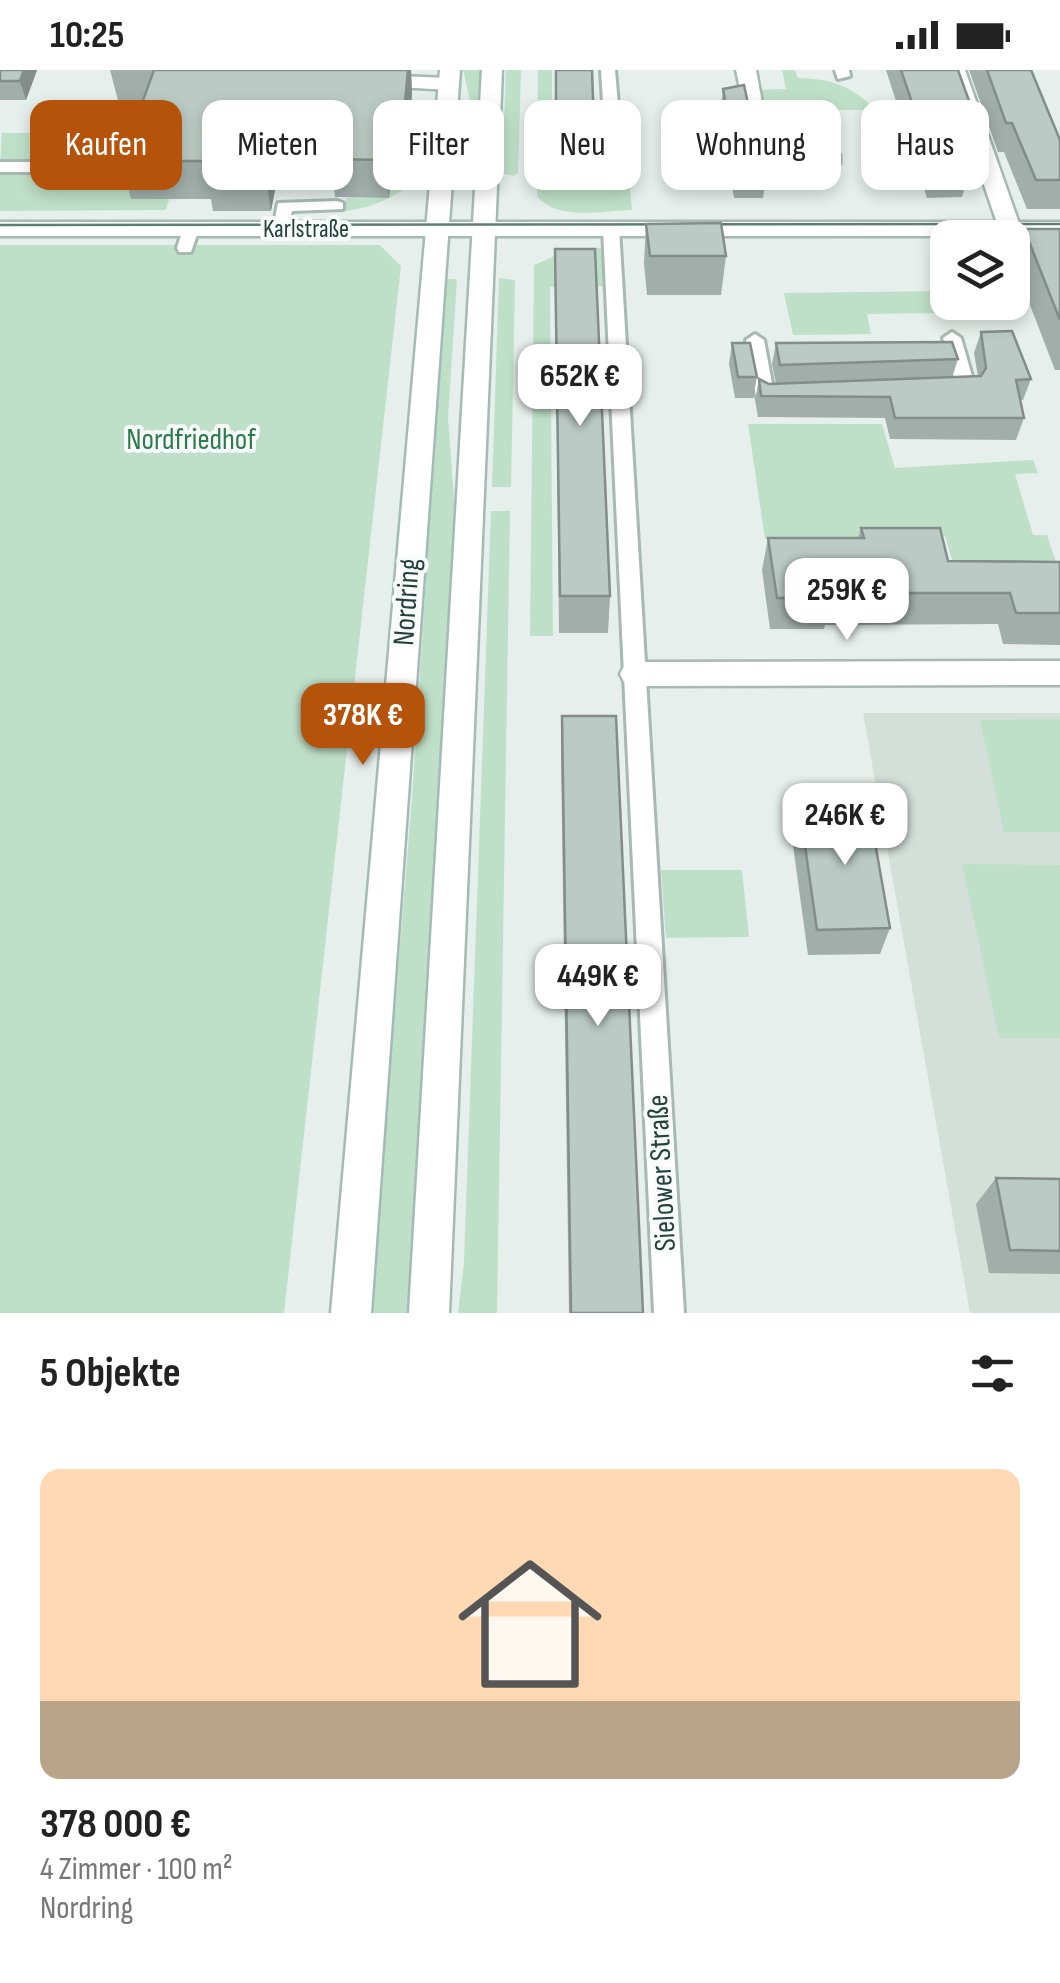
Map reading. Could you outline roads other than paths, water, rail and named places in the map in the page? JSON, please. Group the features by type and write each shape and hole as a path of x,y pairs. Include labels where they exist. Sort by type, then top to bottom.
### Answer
{"main road":[{"name":"Nordring","path":"429,1313 492,70"},
{"path":"746,70 751,100"},
{"path":"956,70 1007,220"},
{"name":"Nordring","path":"351,1313 450,77"},
{"path":"352,79 450,77"},
{"name":"Karlstraße","path":"0,229 188,239 281,229 930,229"},
{"name":"Karlstraße","path":"1030,229 1060,230"},
{"path":"634,674 1060,673"}],"lane":[{"path":"608,70 610,100"},
{"path":"0,167 30,167"},
{"path":"281,229 284,206 337,206"},
{"path":"612,228 640,557 640,618 634,674"},
{"path":"930,391 967,390 952,338"},
{"path":"755,340 765,396 802,395"},
{"name":"Sielower Straße","path":"634,674 649,841 670,1235 669,1313"}],"tram line":[{"path":"0,225 1060,224"}],"park label":[{"name":"Nordfriedhof","path":"191,440"}]}
